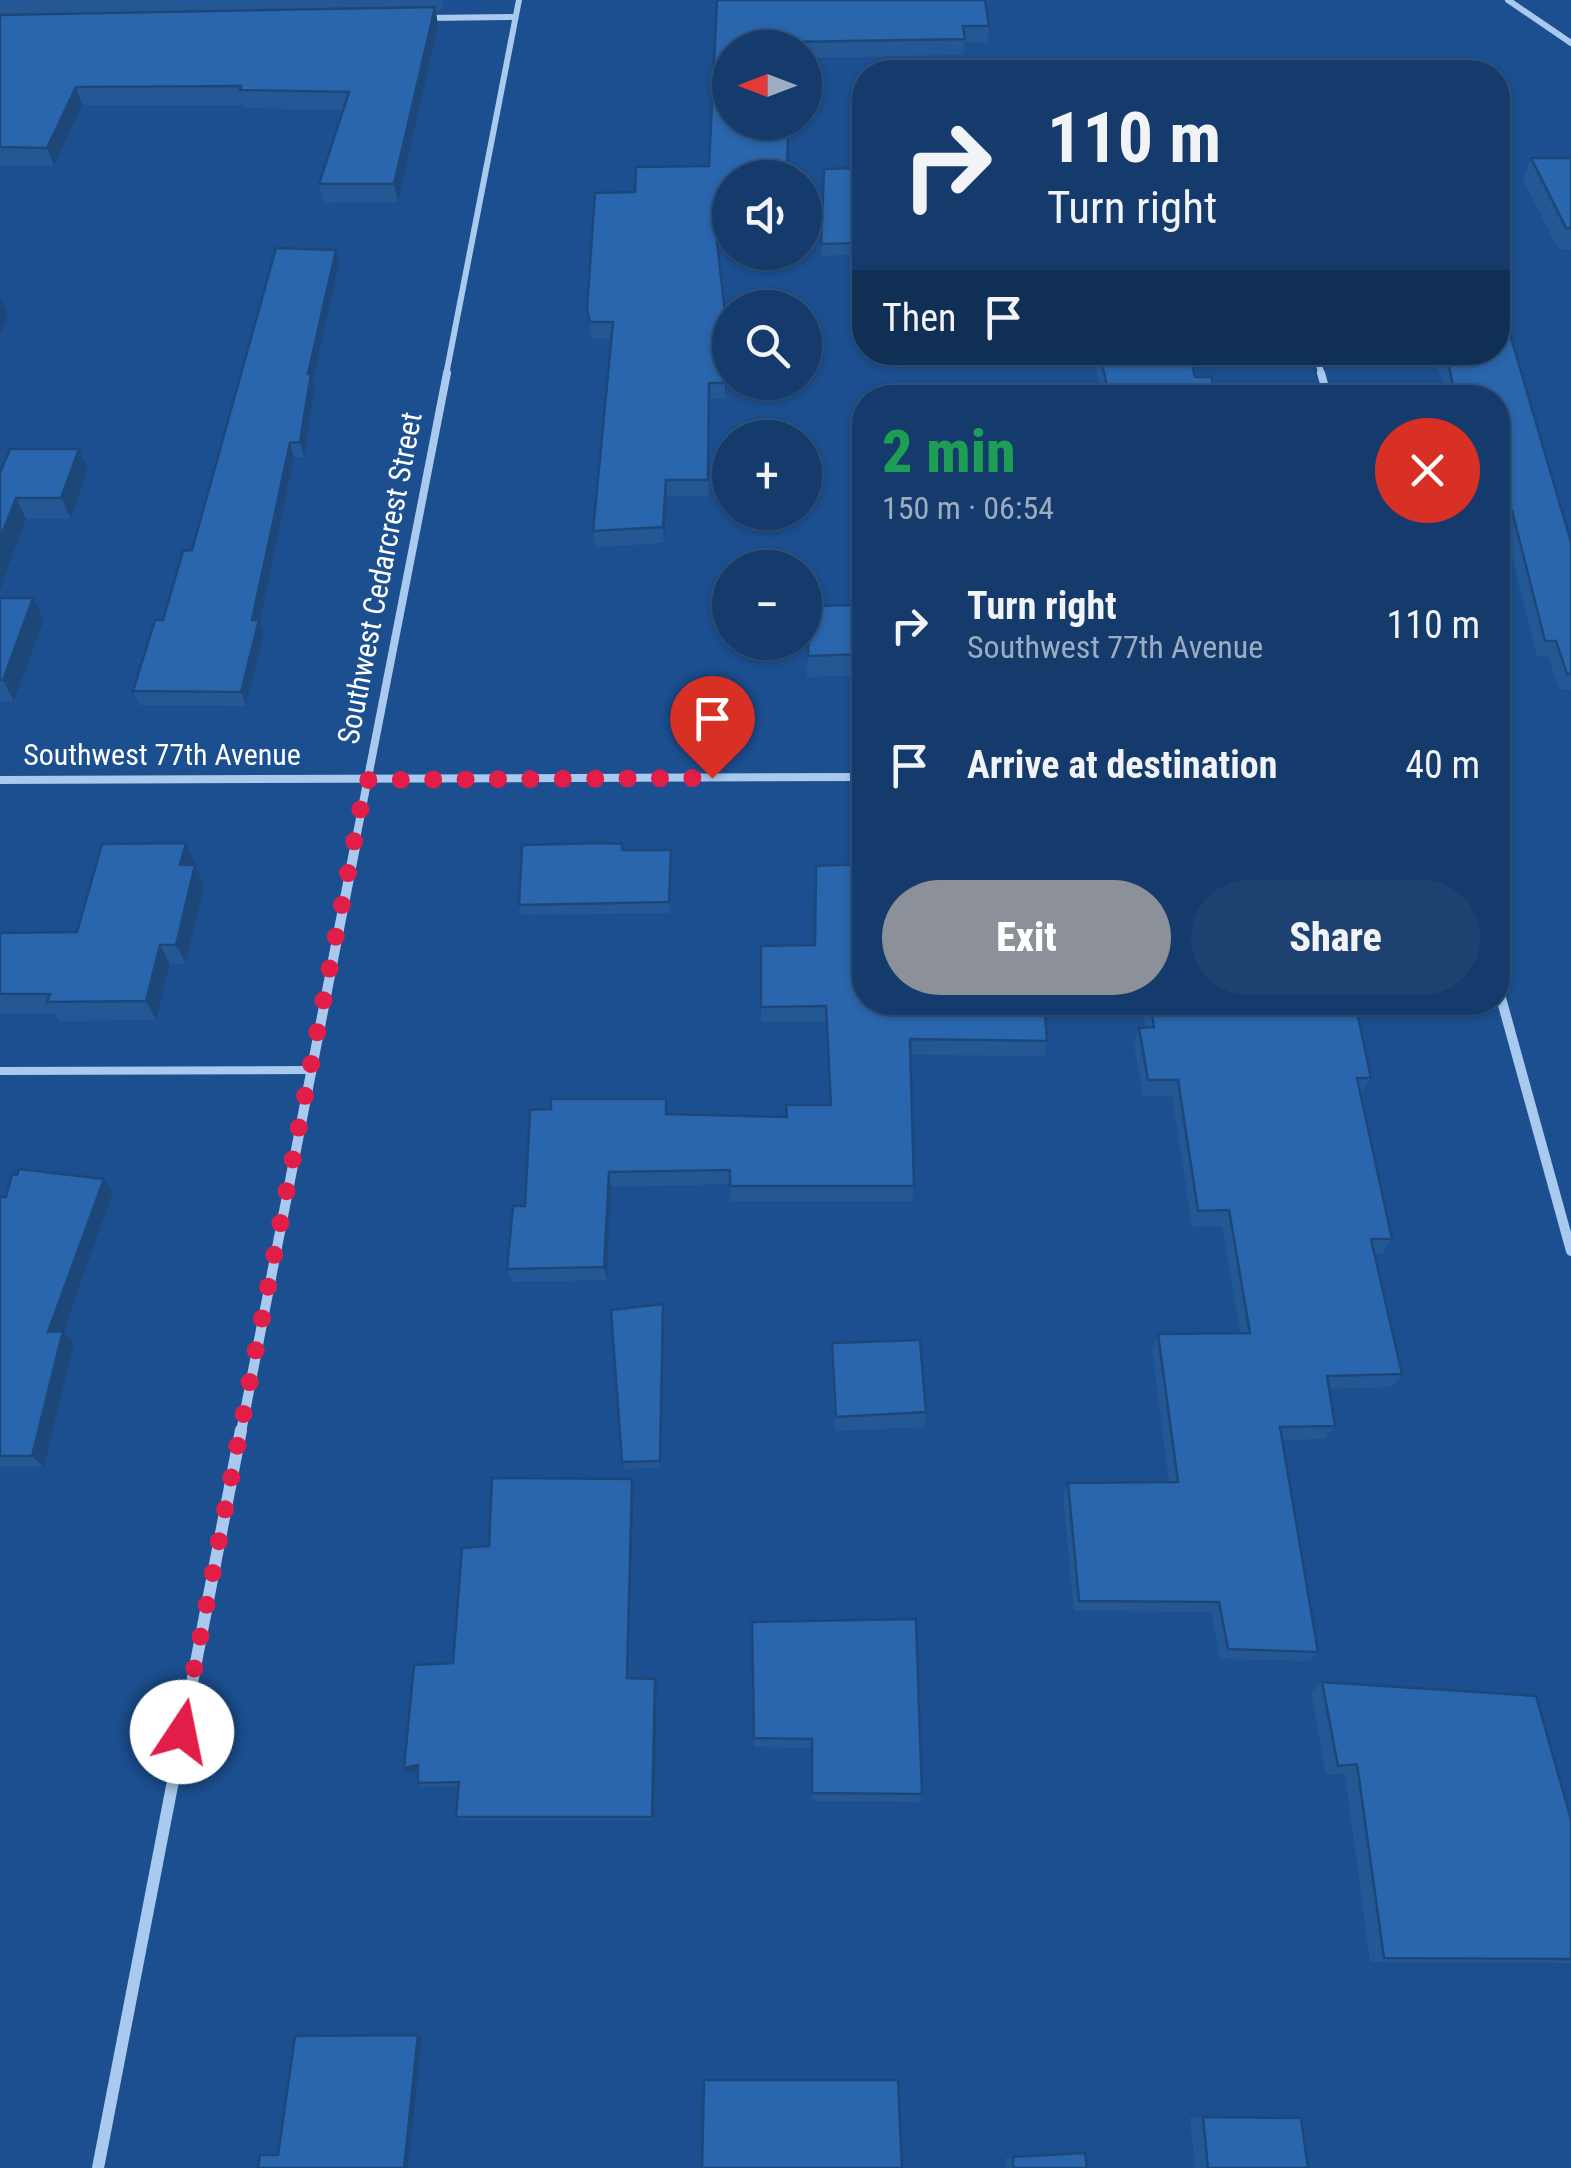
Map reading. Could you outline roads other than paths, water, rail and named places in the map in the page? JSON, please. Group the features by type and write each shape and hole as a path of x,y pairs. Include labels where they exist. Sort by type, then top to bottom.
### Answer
{"street":[{"name":"Southwest Cedarcrest Street","path":"98,2168 519,0"},
{"path":"1508,0 1571,43"},
{"path":"418,18 515,17"},
{"name":"Southwest 77th Avenue","path":"0,780 852,777"},
{"path":"1506,1015 1571,1250"}],"lane":[{"path":"0,1071 310,1070"}]}
